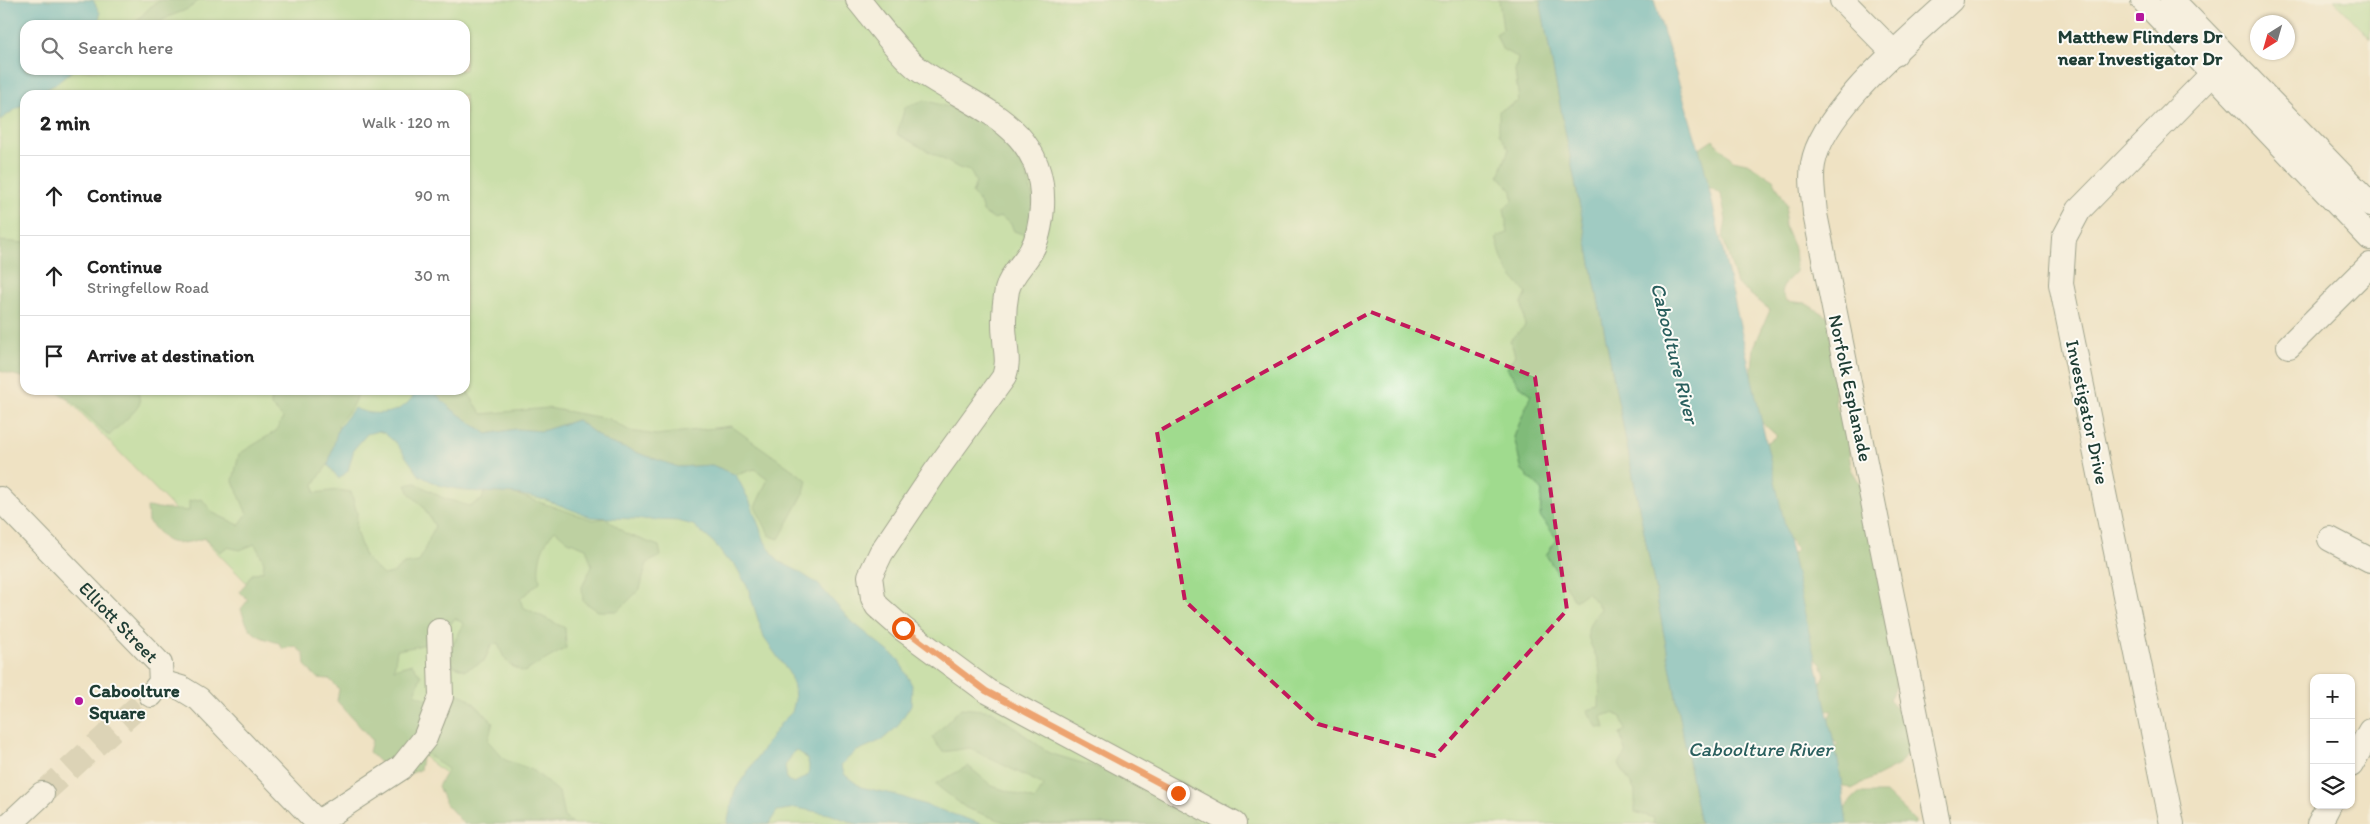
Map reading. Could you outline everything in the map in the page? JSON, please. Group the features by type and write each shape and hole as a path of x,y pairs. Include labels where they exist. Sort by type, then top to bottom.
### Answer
{"street":[{"path":"858,0 920,70 994,115 1007,124 1020,137 1036,168 1042,207 1037,239 1031,252 1013,276 1008,288 1005,328 1008,363 1004,377 936,471 881,553 870,576 873,598 877,606 903,628 986,691 1234,824"},
{"path":"1842,0 1895,54"},
{"name":"Norfolk Esplanade","path":"1938,824 1815,214 1813,165 1824,133 1847,100 1951,0"},
{"path":"2143,0 2220,66 2370,204"},
{"path":"2172,0 2220,66 2370,238"},
{"name":"Investigator Drive","path":"2172,824 2061,284 2064,238 2079,210 2220,66"},
{"path":"2290,346 2370,265"},
{"name":"Elliott Street","path":"0,499 160,664 156,688 181,688 198,699 318,823"},
{"path":"2330,539 2370,560"},
{"path":"318,823 401,768 425,738 442,697 439,631"},
{"path":"2352,764 2370,731"},
{"path":"10,824 42,794"},
{"path":"2319,824 2327,809"}],"highlighted area":[{"path":"1371,312 1535,377 1567,610 1435,756 1318,724 1185,601 1157,432"}],"green space":[{"path":"0,0 1540,0 1651,558 1700,824 509,824 387,727 64,395 470,395 470,90 20,90 20,357 0,360"},
{"path":"161,0 199,0 189,8 164,20 138,20 150,7"},
{"path":"1497,0 1540,0 1700,824 1653,824 1654,818 1635,812 1635,791 1619,764 1626,754 1620,734 1625,730 1621,717 1613,713 1602,716 1605,728 1597,727 1587,710 1599,707 1600,672 1588,634 1593,619 1601,609 1587,592 1575,601 1546,555 1557,539 1540,516 1542,490 1522,471 1514,437 1531,394 1519,385 1507,368 1515,355 1510,340 1525,326 1522,303 1527,293 1506,268 1496,237 1508,233 1504,208 1513,200 1512,191 1499,176 1509,149 1499,134 1499,111 1519,101 1515,71 1518,58 1502,49 1496,34 1503,29 1499,1"},
{"path":"2334,0 2370,0 2370,38"},
{"path":"925,100 980,118 997,131 1008,143 1018,157 1031,190 1033,207 1031,222 1025,235 1014,231 1011,224 1001,217 993,219 983,212 980,202 972,194 976,182 970,171 959,168 897,134 905,107"},
{"path":"1713,140 1733,160 1747,163 1773,179 1787,205 1784,225 1794,248 1796,272 1785,283 1781,292 1787,301 1805,303 1828,317 1835,367 1835,405 1846,424 1851,469 1865,492 1895,644 1896,687 1889,699 1905,718 1915,742 1899,765 1852,789 1828,780 1821,760 1838,745 1824,729 1832,711 1823,708 1818,688 1825,675 1821,664 1806,650 1778,564 1797,550 1782,530 1760,447 1777,436 1757,418 1750,394 1754,347 1770,310 1737,284 1723,238 1726,220 1721,194 1689,175 1690,155"},
{"path":"0,241 20,243 20,377 0,371"},
{"path":"62,395 139,395 140,402 132,414 109,436 71,400"},
{"path":"272,395 358,395 351,408 338,425 341,446 314,484 315,493 338,490 351,492 357,513 356,531 365,557 383,575 393,573 404,564 419,562 435,526 422,505 410,494 406,485 416,483 443,498 469,506 482,500 484,493 503,490 593,520 606,518 626,534 659,546 661,556 647,563 640,589 618,611 598,611 583,601 582,587 592,566 586,548 568,541 555,530 550,535 541,554 540,582 520,599 523,607 565,628 566,648 524,672 507,661 498,643 491,646 484,661 465,670 452,665 452,646 464,624 455,618 443,633 431,642 397,650 394,669 412,664 421,676 415,694 429,700 450,693 465,696 493,722 488,741 505,760 533,770 559,792 564,817 573,824 464,824 445,803 438,786 448,769 423,752 420,770 404,776 387,769 369,752 372,740 337,701 339,689 329,679 317,678 305,665 304,654 295,646 283,649 279,643 259,636 250,629 241,609 248,600 240,592 252,574 263,571 264,562 255,544 240,550 227,547 220,552 205,538 185,543 174,543 165,539 148,522 147,507 189,511 189,501 202,499 213,513 239,525 247,514 233,481 239,454 276,431 283,418 271,406"},
{"path":"437,395 470,395 482,414 548,408 609,419 630,431 656,435 731,426 807,480 804,493 779,539 770,536 755,507 768,479 755,469 736,475 712,465 678,467 607,442 577,420 542,431 516,429 487,434 450,408"},
{"path":"961,708 992,711 1049,753 1138,780 1200,824 1010,824 966,808 935,784 968,766 992,786 1035,800 1044,785 969,748 943,752 932,738"},
{"path":"1859,793 1886,793 1915,821 1915,824 1840,824 1846,807"}],"water":[{"path":"0,0 93,0 100,13 99,20 20,20 20,75 67,75 45,90 20,90 20,106 0,120"},
{"name":"Caboolture River","path":"1540,0 1654,0 1704,166 1839,765 1847,824 1700,824"},
{"path":"414,395 437,395 450,408 487,434 516,429 542,431 577,420 607,442 678,467 712,465 736,475 750,502 765,542 778,561 818,584 850,620 899,660 912,685 911,705 897,727 882,740 855,752 841,765 845,775 861,787 896,795 982,824 857,824 829,814 796,808 777,811 769,824 727,824 735,790 781,723 792,712 795,700 794,687 789,673 764,638 748,588 734,563 726,559 714,543 693,525 678,521 591,517 546,500 517,494 466,491 438,485 419,475 396,443 384,433 378,431 367,434 354,449 348,471 339,479 328,465 338,429 354,408 371,413 380,413 390,412 405,405","holes":["795,750 805,757 809,764 807,776 794,783 787,780 785,766"]}],"tunnel":[{"path":"42,794 151,695"}],"place":[{"name":"Matthew Flinders Dr near Investigator Dr","path":"2140,17"},
{"name":"Caboolture Square","path":"79,701"}],"route":[{"path":"903,628 986,691 1178,793"}]}
